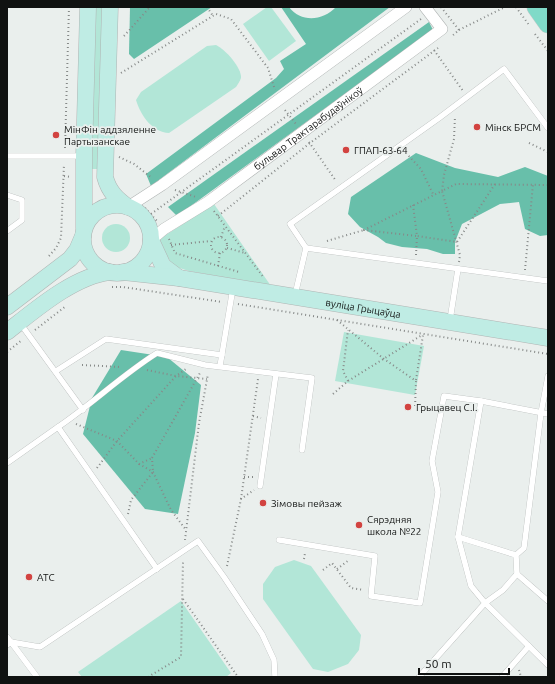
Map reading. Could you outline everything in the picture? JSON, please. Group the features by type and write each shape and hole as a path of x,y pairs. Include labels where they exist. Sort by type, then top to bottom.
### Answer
{"main road":[{"path":"88,7 83,246 94,264 114,277"},
{"path":"110,7 105,177 113,195 134,204"},
{"path":"536,7 548,24"},
{"path":"7,307 70,259 77,250 89,219 98,211 116,205 134,204"},
{"path":"7,332 79,281 97,274 114,277 134,268 143,261 148,252 151,240 146,221 136,211 134,204"},
{"name":"вуліца Грыцаўца","path":"151,240 163,266 180,278"},
{"name":"вуліца Грыцаўца","path":"114,277 180,278 548,338"}],"street":[{"path":"134,204 406,7"},
{"name":"бульвар Трактарабудаўнікоў","path":"151,240 164,229 208,202 442,29 427,10"}],"lane":[{"path":"295,297 306,248 290,224 400,146 504,69 548,128"},
{"path":"7,156 84,156"},
{"path":"7,195 22,200 23,204 22,220 7,230"},
{"path":"306,248 548,281"},
{"path":"449,321 458,269"},
{"path":"220,366 233,287"},
{"path":"20,322 83,410"},
{"path":"56,371 106,339 222,355"},
{"path":"7,462 83,410 135,367 157,353 207,365 312,378 302,450"},
{"path":"260,486 276,374"},
{"path":"516,555 524,548 548,376"},
{"path":"279,540 375,556 371,596 420,603 438,492 432,461 444,396 481,401 548,414"},
{"path":"481,401 458,537 471,586 485,603 548,665"},
{"path":"58,427 157,570"},
{"path":"458,537 516,555"},
{"path":"8,641 40,647 157,570 198,541 224,577 271,653 275,666 275,677"},
{"path":"420,677 485,603 503,590 517,574 516,555"},
{"path":"517,574 548,601"},
{"path":"8,641 37,677"},
{"path":"502,677 529,646"}],"path":[{"path":"50,255 56,248 61,238 69,7"},
{"path":"119,41 150,7"},
{"path":"116,76 214,15 207,7"},
{"path":"441,7 459,30"},
{"path":"449,38 459,30 505,7"},
{"path":"151,214 427,10"},
{"path":"426,41 467,96"},
{"path":"218,216 310,143 439,47"},
{"path":"455,106 454,139 444,175 442,190 460,254"},
{"path":"529,143 548,152"},
{"path":"400,146 421,169 433,194"},
{"path":"114,155 134,164 162,185 208,202 266,280 259,278"},
{"path":"306,248 364,230 433,194 456,184 548,185"},
{"path":"457,242 495,184"},
{"path":"525,277 533,184"},
{"path":"134,204 151,214 164,229 175,254 245,274"},
{"path":"413,205 417,236 416,262"},
{"path":"221,237 225,226"},
{"path":"364,230 457,242"},
{"path":"171,244 211,241 216,237 221,237 227,242 226,248 220,253 218,266"},
{"path":"211,241 213,251 220,253"},
{"path":"226,248 245,253"},
{"path":"114,277 123,287 548,354"},
{"path":"7,352 69,304"},
{"path":"337,320 384,359 416,381"},
{"path":"348,330 343,370 348,381"},
{"path":"333,394 348,381 423,334"},
{"path":"415,408 416,381 423,334"},
{"path":"92,475 118,441 176,376 196,363"},
{"path":"139,464 152,458 207,365"},
{"path":"148,677 181,657 183,551 207,365"},
{"path":"224,577 241,499 259,371"},
{"path":"67,421 118,441 139,464 153,472"},
{"path":"152,458 153,472 172,510 186,530"},
{"path":"126,526 131,500 153,472"},
{"path":"241,499 260,486"},
{"path":"323,570 332,563 351,588 372,591"},
{"path":"183,598 238,677"}],"green space":[{"path":"96,7 103,7 98,169 91,169"},
{"path":"130,7 212,7 134,59 129,54"},
{"path":"267,7 271,7 296,41 269,61 243,24"},
{"path":"281,7 289,7 300,16 312,18 325,15 336,7 390,7 151,186 146,174 276,78 284,69 280,61 306,44"},
{"path":"429,22 433,30 177,216 168,207"},
{"path":"216,45 228,55 239,69 241,78 236,87 169,133 157,130 148,122 141,112 136,100 141,92 207,46"},
{"path":"416,153 455,168 498,177 525,167 548,176 548,235 540,236 525,229 519,202 500,204 462,224 455,242 455,254 443,254 427,249 402,247 386,243 360,227 348,214 351,197"},
{"path":"214,204 271,286 189,271 173,266 158,240"},
{"path":"116,224 122,225 126,228 129,232 129,244 126,248 122,251 116,252 110,251 106,248 103,244 102,238 103,232 106,228 110,225"},
{"path":"344,332 424,346 415,395 335,381"},
{"path":"121,350 167,357 201,385 195,433 178,514 145,509 83,434 92,398"},
{"path":"294,560 311,566 361,635 359,650 348,664 328,672 313,669 263,599 263,584 275,567"},
{"path":"181,601 231,673 226,677 82,677 78,672"}],"place":[{"name":"Мінск БРСМ","path":"477,127"},
{"name":"МінФін аддзяленне Партызанскае","path":"56,135"},
{"name":"ГПАП-63-64","path":"346,150"},
{"name":"Грыцавец С.І.","path":"408,407"},
{"name":"Зімовы пейзаж","path":"263,503"},
{"name":"Сярэдняя школа №22","path":"359,525"},
{"name":"АТС","path":"29,577"}]}
